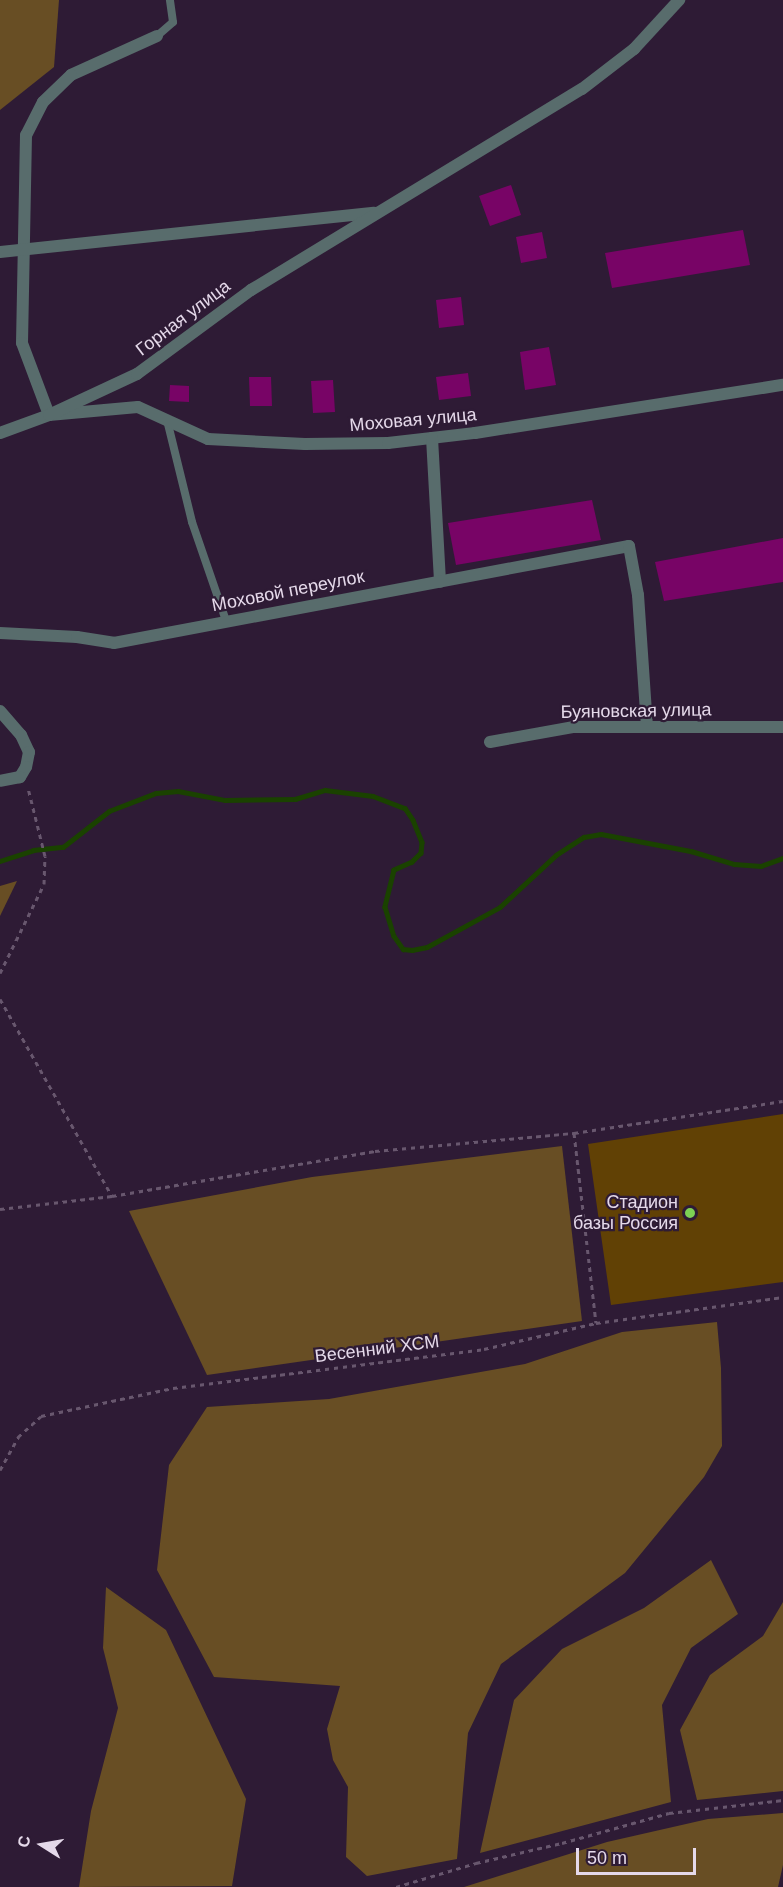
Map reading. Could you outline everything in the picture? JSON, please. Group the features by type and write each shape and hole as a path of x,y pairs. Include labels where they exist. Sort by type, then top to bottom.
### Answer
{"street":[{"name":"Горная улица","path":"0,434 49,415 137,374 251,290 582,89 634,49 680,0"},
{"path":"49,415 22,343 26,135 43,102 71,75 158,36"},
{"name":"Горная улица","path":"0,252 378,212"},
{"name":"Моховая улица","path":"49,415 138,407 208,439 304,444 388,444 783,385"},
{"path":"432,438 440,582"},
{"name":"Моховой переулок","path":"0,633 76,637 114,643 629,546 638,595 647,726"},
{"path":"0,711 21,735 29,752 20,777 0,781"},
{"name":"Буяновская улица","path":"490,742 573,726 783,727"}],"lane":[{"path":"158,36 173,22 170,0"},
{"path":"168,420 192,522 226,621"}],"path":[{"path":"0,973 44,884 45,856 23,772"},
{"path":"0,999 112,1196"},
{"path":"0,1209 112,1196 375,1150 574,1133 783,1101"},
{"path":"574,1133 596,1323"},
{"name":"Весенний ХСМ","path":"0,1470 18,1437 41,1416 173,1388 484,1349 596,1323 783,1297"},
{"path":"396,1887 476,1863 669,1814 783,1800"}],"shaded area":[{"path":"0,0 59,0 54,67 0,110"},
{"path":"17,881 0,916 0,886"},
{"name":"Стадион базы Россия","path":"783,1114 783,1282 611,1305 588,1144"},
{"path":"562,1146 582,1321 207,1375 129,1211 312,1177"},
{"path":"717,1322 721,1368 722,1446 704,1477 625,1573 501,1664 468,1733 457,1859 367,1876 346,1857 348,1787 333,1760 327,1729 340,1686 214,1677 157,1570 169,1465 207,1407 329,1399 525,1364 622,1332"},
{"path":"711,1560 738,1614 691,1648 662,1705 671,1802 480,1853 514,1700 562,1649 644,1608"},
{"path":"106,1587 166,1630 246,1799 232,1886 79,1887 91,1811 118,1708 103,1648"},
{"path":"783,1602 783,1791 697,1800 680,1730 710,1675 763,1636"},
{"path":"783,1813 783,1865 778,1887 464,1887 607,1842 708,1819"}],"building":[{"path":"511,185 521,215 490,226 479,196"},
{"path":"743,230 750,265 612,288 605,253"},
{"path":"542,232 547,258 521,263 516,237"},
{"path":"461,297 464,325 439,328 436,300"},
{"path":"549,347 556,385 525,390 520,352"},
{"path":"468,373 471,396 439,400 436,377"},
{"path":"249,377 271,377 272,406 250,406"},
{"path":"333,380 335,412 313,413 311,381"},
{"path":"170,385 189,386 189,402 169,401"},
{"path":"592,500 601,540 456,565 448,523"},
{"path":"783,538 783,582 664,601 655,562"}],"waterway":[{"path":"0,861 33,850 63,847 109,811 156,793 178,791 225,800 295,799 325,790 373,796 405,808 422,842 421,853 412,862 394,870 385,907 394,936 403,949 412,950 427,947 500,907 556,855 584,837 601,834 691,851 734,864 761,866 783,858"}],"place":[{"name":"Стадион базы Россия","path":"690,1213"}]}
